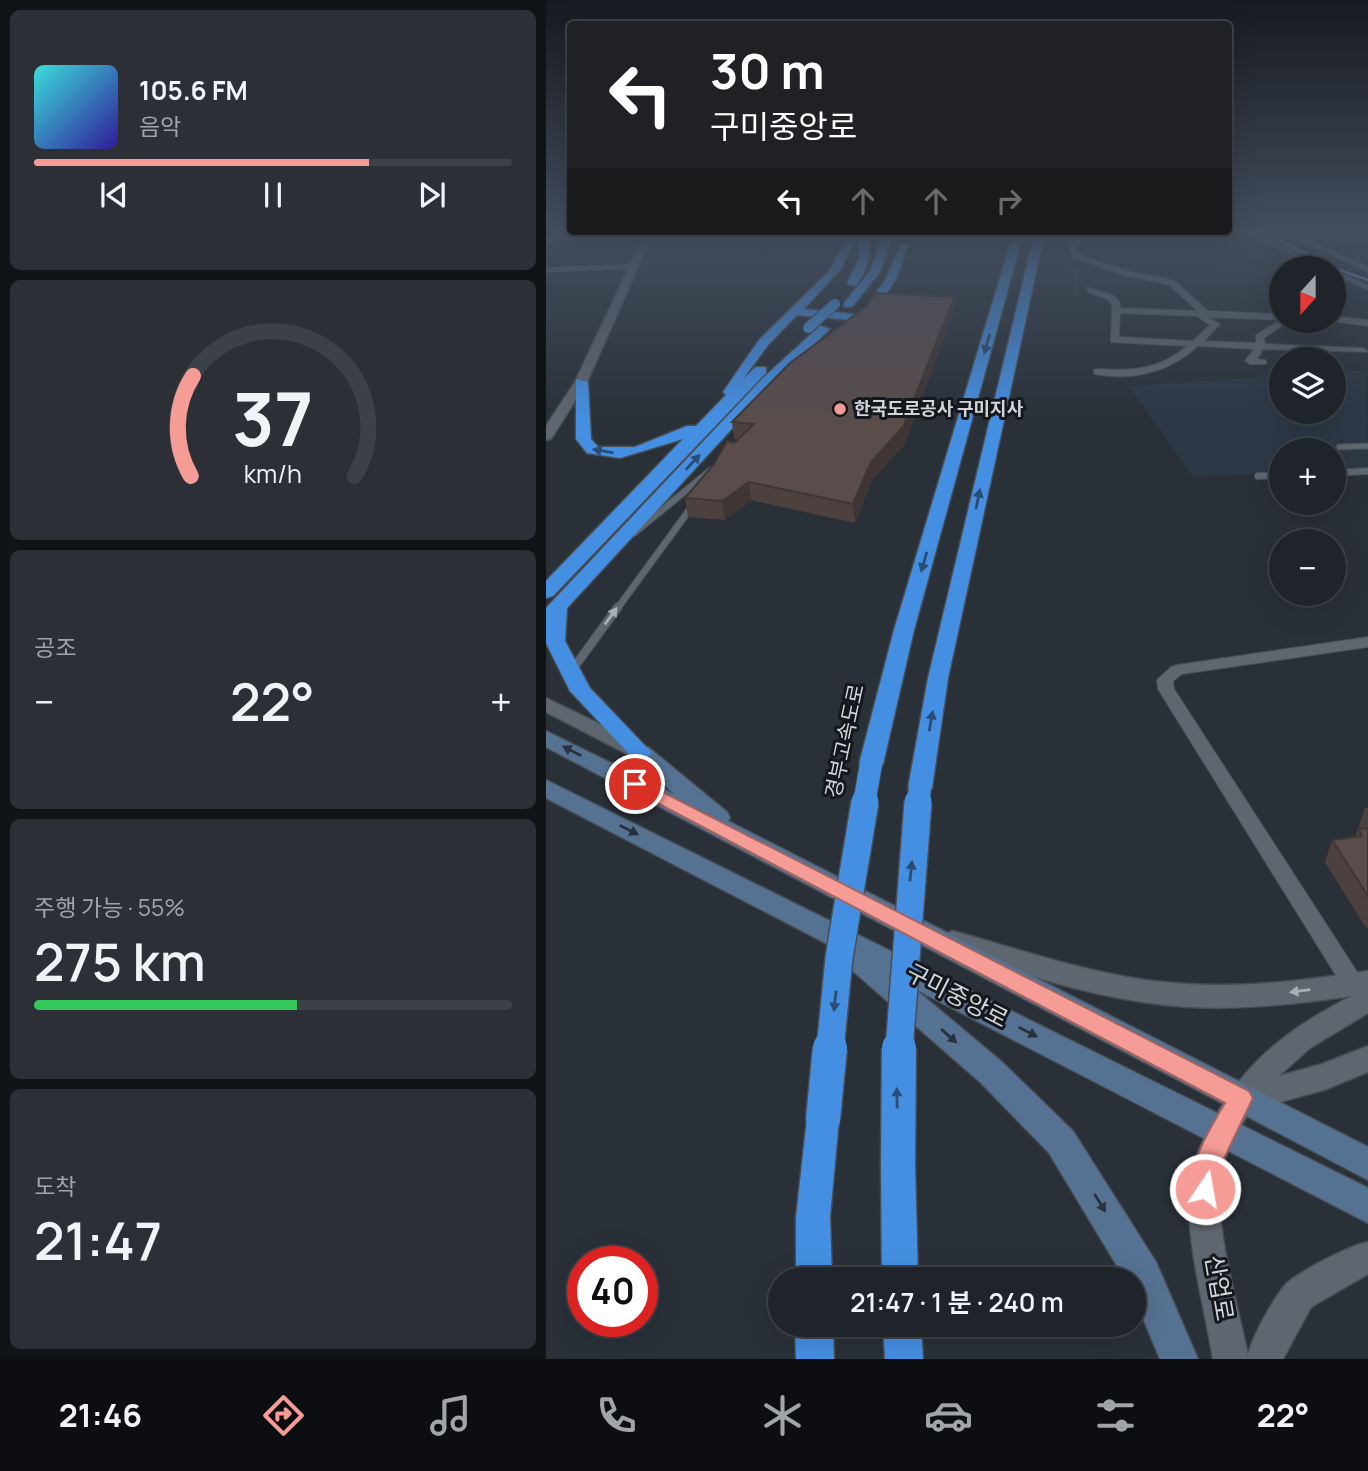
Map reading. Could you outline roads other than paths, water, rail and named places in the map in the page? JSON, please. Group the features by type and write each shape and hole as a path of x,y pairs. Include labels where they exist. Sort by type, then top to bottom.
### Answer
{"highway":[{"path":"724,405 738,373 779,323 811,294"},
{"path":"841,304 847,294"},
{"path":"640,752 581,691 555,641 550,607 724,405 816,328 851,294"},
{"path":"794,311 860,323 880,294"},
{"name":"경부고속도로","path":"814,1267 813,1216 839,958 871,764 904,630 1002,294"},
{"path":"900,1267 897,1063 920,788 938,678 1026,294"},
{"path":"550,607 608,555 816,328"},
{"path":"582,382 585,423 582,431 584,442 592,449 611,453 642,451 667,443 712,418"},
{"path":"814,1337 815,1359"},
{"path":"903,1337 904,1359"}],"main road":[{"name":"구미중앙로","path":"546,738 1368,1164"},
{"path":"640,752 746,842"},
{"name":"구미중앙로","path":"553,793 1368,1206"},
{"path":"822,928 991,1072 1061,1142 1143,1275 1179,1359"}],"street":[{"path":"546,436 551,422 582,382 621,294"},
{"path":"1103,294 1116,303 1114,340 1196,344 1260,342 1367,353"},
{"path":"1185,294 1204,312"},
{"path":"1115,310 1269,316"},
{"path":"1097,372 1137,375 1166,368 1216,324 1201,317 1204,312"},
{"path":"1346,320 1365,321"},
{"path":"1263,362 1250,361 1260,342 1271,333"},
{"path":"921,932 1051,969 1162,993 1282,993 1363,988 1166,689 1165,680 1170,673 1177,670 1368,642"},
{"path":"546,704 640,752"},
{"name":"산업로","path":"1231,1359 1205,1208 1206,1171 1222,1131 1241,1098 1283,1052 1322,1025 1363,988"},
{"path":"1241,1098 1324,1077 1368,1059"},
{"path":"1265,1359 1266,1351 1298,1295 1358,1260 1368,1258"}],"lane":[{"path":"1346,447 1368,446"},
{"path":"608,555 721,464 708,485"},
{"path":"1346,472 1368,471"},
{"path":"1258,476 1269,476"},
{"path":"571,672 700,495"}],"place":[{"name":"한국도로공사 구미지사","path":"840,409"}]}
